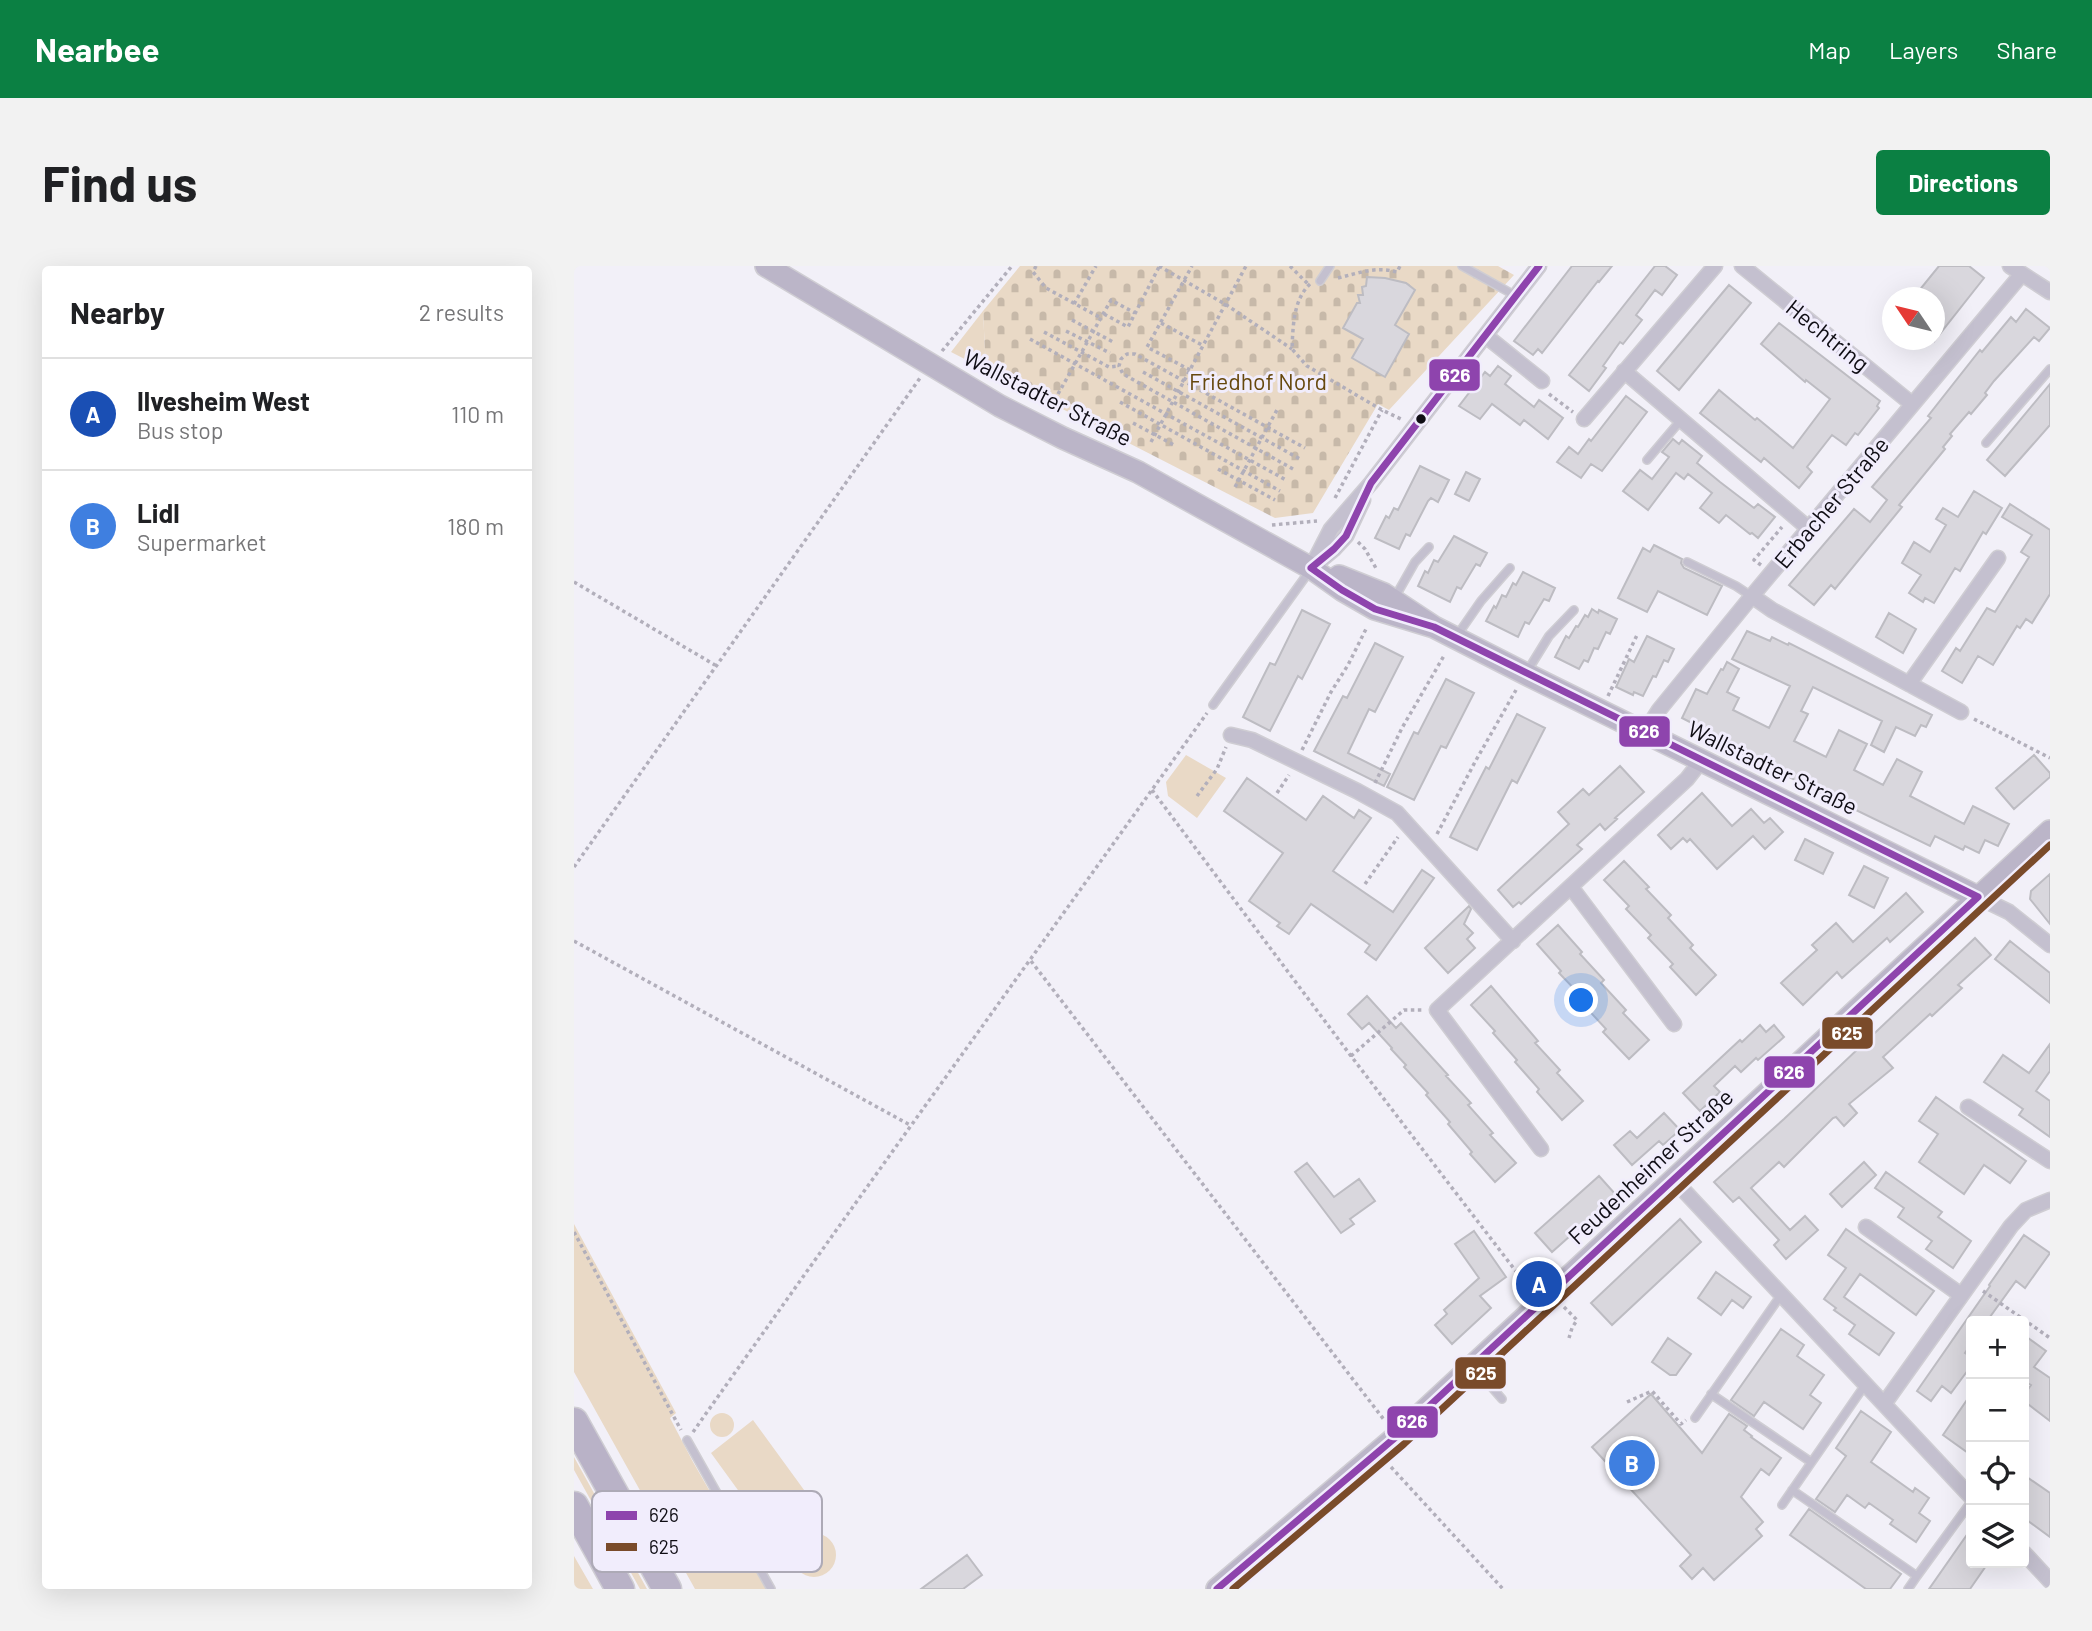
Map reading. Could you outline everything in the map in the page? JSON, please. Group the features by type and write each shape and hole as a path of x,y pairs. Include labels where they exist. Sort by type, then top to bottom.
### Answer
{"highway":[{"path":"574,1422 612,1491"},
{"path":"574,1506 592,1538"},
{"path":"611,1572 620,1589"},
{"path":"658,1572 667,1589"}],"main road":[{"name":"Wallstadter Straße","path":"766,266 934,360 1023,418 1138,472 1311,568 1376,609 1434,627"},
{"name":"Wallstadter Straße","path":"1311,568 1348,578 1393,600 1434,627 1526,674 1978,897"},
{"name":"Feudenheimer Straße","path":"1217,1589 1378,1454 2050,831"}],"street":[{"path":"1311,568 1331,528 1371,483 1539,266"},
{"path":"1584,419 1715,266"},
{"name":"Hechtring","path":"1742,266 1912,404"},
{"path":"2020,269 2050,292"},
{"name":"Erbacher Straße","path":"1645,732 1659,710 2020,269"},
{"path":"1486,336 1542,381"},
{"path":"1624,372 1808,528"},
{"path":"1311,568 1346,536 1371,483"},
{"path":"1909,684 1998,558"},
{"path":"1752,596 1772,610 1961,712"},
{"path":"1231,735 1252,740 1396,813 1513,941"},
{"path":"1541,1149 1437,1010 1688,779 1701,761"},
{"path":"1571,887 1674,1024"},
{"path":"1978,897 2009,912 2050,946"},
{"path":"1968,1107 2050,1161"},
{"path":"1674,1180 1966,1494"},
{"path":"1884,1404 2011,1226 2026,1210 2050,1200"},
{"path":"1866,1227 1961,1295"},
{"path":"2029,1558 2050,1581"}],"lane":[{"path":"1321,281 1330,266"},
{"path":"1462,266 1516,296"},
{"path":"1986,443 2050,369"},
{"path":"1647,460 1681,420"},
{"path":"1393,600 1415,562 1429,547"},
{"path":"1687,562 1752,596"},
{"path":"1213,705 1311,568"},
{"path":"1456,638 1481,601 1510,568"},
{"path":"1526,674 1549,636 1574,610"},
{"path":"1695,1418 1782,1295"},
{"path":"1473,1367 1502,1399"},
{"path":"1782,1506 1865,1384"},
{"path":"1712,1394 1811,1462"},
{"path":"687,1440 716,1491"},
{"path":"1792,1490 1917,1576"},
{"path":"1908,1589 1967,1505"},
{"path":"761,1572 771,1589"}],"path":[{"path":"574,867 934,360 1012,266"},
{"path":"1036,266 1033,272 1046,288 1074,304 1128,327 1159,266 1225,304 1292,349 1307,366 1382,410 1414,425"},
{"path":"1074,304 1096,266"},
{"path":"1190,369 1147,347 1192,266"},
{"path":"1151,442 1246,266"},
{"path":"1290,266 1308,284"},
{"path":"1308,284 1370,268 1397,272 1401,266"},
{"path":"1292,349 1293,320 1308,284"},
{"path":"1058,394 1111,300 1135,313"},
{"path":"1072,320 1115,343"},
{"path":"1161,323 1203,346"},
{"path":"1066,331 1110,354"},
{"path":"1044,332 1109,368 1119,366"},
{"path":"1030,338 1286,480"},
{"path":"1293,469 1123,374 1119,366 1121,359 1127,354 1135,354 1305,447"},
{"path":"1143,372 1300,459"},
{"path":"1542,381 1546,392 1584,419"},
{"path":"1120,402 1280,491"},
{"path":"1235,487 1278,408"},
{"path":"1334,501 1382,410"},
{"path":"1133,423 1174,445"},
{"path":"1218,469 1275,500"},
{"path":"1771,573 1754,560 1793,514"},
{"path":"1271,526 1317,522 1331,528"},
{"path":"574,582 715,665"},
{"path":"1601,711 1638,633"},
{"path":"1368,797 1402,728 1456,638"},
{"path":"1277,793 1296,762 1331,692 1349,665"},
{"path":"1430,848 1475,762 1526,674"},
{"path":"574,1231 687,1440 1213,705"},
{"path":"1961,712 2050,758"},
{"path":"1197,796 1217,769 1231,735"},
{"path":"1152,790 1526,1287 1552,1293 1577,1320 1569,1338"},
{"path":"1364,884 1407,824"},
{"path":"574,941 910,1125"},
{"path":"1030,961 1397,1436"},
{"path":"1351,1056 1404,1010 1437,1010"},
{"path":"1971,1282 2050,1338"},
{"path":"1627,1402 1652,1391 1681,1424"},
{"path":"1378,1454 1503,1589"}],"green space":[{"name":"Friedhof Nord","path":"1020,266 1498,266 1514,275 1389,410 1378,404 1313,513 1275,518 986,370 983,311"},
{"path":"983,311 986,370 951,352"},
{"path":"1186,755 1226,778 1197,818 1168,796 1166,782"},
{"path":"574,1224 676,1413 670,1418 710,1491 640,1491 574,1372"},
{"path":"722,1413 731,1416 734,1425 731,1434 722,1437 713,1434 710,1425 713,1416"},
{"path":"753,1420 805,1491 739,1491 711,1453"},
{"path":"574,1457 593,1491 592,1502 574,1470"},
{"path":"822,1534 835,1546 835,1564 830,1571 823,1576 814,1577 799,1572 822,1572"},
{"path":"574,1556 593,1589 574,1589"},
{"path":"631,1572 638,1572 647,1589 640,1589"},
{"path":"686,1572 756,1572 766,1589 695,1589"}],"building":[{"path":"1572,266 1612,266 1542,353 1538,349 1533,355 1514,341"},
{"path":"1655,266 1665,266 1677,275 1662,295 1655,290 1636,315 1642,320 1623,344 1620,342 1589,391 1569,375"},
{"path":"1939,266 1969,266 1984,278 1945,327 1945,287 1922,287"},
{"path":"1367,277 1406,283 1415,290 1395,325 1409,334 1385,377 1352,358 1363,339 1343,328 1357,303 1360,303 1358,295 1363,295 1362,287 1366,286"},
{"path":"1729,285 1751,303 1679,390 1657,371"},
{"path":"2026,309 2050,328 2039,341 2034,337 1994,381 1985,393 1987,395 1950,434 1952,436 1943,447 1945,449 1899,505 1902,507 1835,589 1831,585 1814,605 1789,585 1854,509 1870,522 1887,500 1872,487 1931,418 1928,416 1980,350 1982,352 2011,317 2016,322"},
{"path":"1779,323 1880,401 1877,406 1879,408 1858,435 1855,433 1846,445 1832,435 1807,467 1812,472 1799,488 1764,458 1761,462 1700,413 1719,390 1793,448 1830,399 1806,380 1805,382 1761,344"},
{"path":"1498,366 1511,376 1505,384 1534,407 1539,400 1563,418 1548,439 1524,420 1520,425 1492,404 1480,419 1459,406 1485,372 1490,376"},
{"path":"2050,384 2050,425 2005,476 1987,460"},
{"path":"1626,396 1647,412 1602,471 1591,464 1581,478 1557,462 1569,447 1578,454"},
{"path":"1673,439 1679,444 1682,440 1702,456 1697,463 1754,508 1758,504 1775,517 1758,538 1726,515 1719,523 1700,508 1712,493 1688,474 1684,479 1676,473 1648,510 1623,491 1640,470 1652,479 1669,457 1662,452"},
{"path":"1420,466 1449,480 1438,502 1431,498 1428,501 1410,536 1406,534 1399,549 1375,538 1386,516 1389,518 1394,508 1398,510"},
{"path":"1466,472 1480,479 1469,501 1455,494"},
{"path":"1974,491 2002,508 1986,534 1983,532 1960,571 1955,568 1934,603 1925,598 1923,602 1909,593 1921,575 1902,563 1914,542 1930,552 1946,525 1936,519 1943,508 1958,517"},
{"path":"2010,504 2050,530 2050,594 2032,623 2026,619 2020,628 2017,626 1993,665 1978,656 1962,683 1942,671 1956,648 1960,651 1987,608 1995,612 2029,557 2021,552 2032,535 2002,517"},
{"path":"1454,536 1487,553 1480,566 1476,564 1461,589 1457,587 1450,602 1418,586 1425,571 1428,573 1434,560 1438,562"},
{"path":"1654,545 1682,559 1684,568 1722,586 1707,615 1658,591 1647,612 1618,598 1643,548 1650,552"},
{"path":"1523,572 1555,588 1549,601 1544,599 1529,624 1525,622 1518,637 1486,621 1502,595 1506,597"},
{"path":"1592,609 1617,619 1610,634 1606,632 1598,649 1594,648 1588,662 1584,660 1579,669 1555,657 1566,636 1569,638"},
{"path":"1302,610 1330,624 1302,679 1298,676 1270,731 1243,717 1270,663 1275,665"},
{"path":"1889,613 1916,629 1903,653 1876,637"},
{"path":"1747,631 1770,641 1772,637 1788,645 1789,643 1932,715 1926,727 1921,725 1915,736 1896,727 1884,752 1871,745 1882,721 1813,687 1801,711 1808,714 1794,741 1826,757 1839,730 1867,744 1854,770 1883,785 1897,759 1922,772 1910,796 1964,824 1973,806 2009,824 1998,846 1985,840 1979,853 1965,846 1963,850 1935,836 1930,846 1827,796 1831,789 1825,794 1815,790 1717,741 1719,737 1682,718 1696,689 1707,694 1727,662 1739,669 1727,692 1739,698 1733,710 1769,728 1790,686 1732,659"},
{"path":"1647,636 1674,649 1668,662 1664,660 1656,677 1653,676 1643,696 1634,692 1633,695 1616,687 1629,659 1634,662"},
{"path":"1375,643 1403,657 1375,712 1369,709 1348,753 1390,774 1384,786 1314,751 1343,696 1347,698"},
{"path":"1446,679 1474,693 1446,748 1441,746 1414,800 1387,787 1414,732 1418,734"},
{"path":"1517,714 1545,728 1517,783 1512,780 1477,850 1450,837"},
{"path":"2034,755 2050,773 2050,777 2014,809 1996,788"},
{"path":"1620,766 1644,792 1605,830 1600,824 1577,845 1582,849 1521,904 1519,902 1513,907 1498,890 1569,824 1558,812 1583,789 1589,795"},
{"path":"1247,778 1306,820 1323,796 1354,818 1359,810 1371,818 1333,871 1393,912 1422,870 1434,878 1376,960 1365,952 1370,945 1311,904 1289,934 1277,926 1280,923 1249,901 1283,853 1224,811"},
{"path":"1702,793 1732,826 1751,809 1764,823 1770,818 1783,832 1765,849 1753,836 1717,869 1690,839 1687,842 1683,838 1671,849 1658,835"},
{"path":"1805,839 1833,853 1823,874 1795,860"},
{"path":"1624,861 1671,915 1668,918 1693,945 1690,948 1716,975 1696,995 1670,967 1673,964 1648,938 1651,935 1626,909 1629,906 1604,880"},
{"path":"1864,866 1888,878 1874,908 1849,895"},
{"path":"2050,874 2050,924 2030,899 2031,891"},
{"path":"1906,893 1923,912 1890,942 1887,938 1842,978 1837,972 1803,1005 1781,983 1817,950 1812,945 1836,923 1853,942"},
{"path":"1469,906 1471,909 1464,924 1473,933 1467,939 1475,948 1448,973 1425,948"},
{"path":"1558,925 1604,980 1601,983 1626,1010 1623,1013 1649,1040 1629,1059 1603,1032 1606,1029 1581,1002 1584,999 1559,973 1561,971 1537,944"},
{"path":"1975,938 1991,955 1958,985 1962,988 1883,1057 1893,1068 1849,1104 1857,1113 1844,1126 1836,1117 1833,1118 1784,1167 1779,1162 1751,1188 1790,1230 1805,1216 1818,1230 1786,1259 1774,1245 1779,1240 1739,1197 1733,1202 1714,1182"},
{"path":"2010,941 2050,973 2050,1003 1995,959"},
{"path":"1491,986 1538,1041 1535,1043 1560,1070 1557,1073 1583,1101 1562,1120 1537,1092 1539,1089 1493,1033 1495,1031 1471,1005"},
{"path":"1367,996 1396,1028 1401,1023 1448,1075 1446,1076 1471,1103 1468,1105 1493,1133 1490,1135 1516,1163 1495,1182 1470,1154 1472,1152 1448,1124 1450,1122 1404,1067 1406,1065 1392,1048 1369,1023 1362,1029 1348,1014"},
{"path":"1760,1025 1766,1032 1774,1025 1784,1037 1741,1072 1735,1066 1714,1086 1720,1092 1700,1111 1683,1093"},
{"path":"2050,1044 2050,1071 2036,1091 2050,1101 2050,1137 2019,1115 2023,1109 1984,1082 2003,1055 2029,1073"},
{"path":"1936,1097 2026,1161 2010,1183 1984,1165 1964,1194 1919,1162 1938,1134 1919,1121"},
{"path":"1664,1113 1680,1130 1663,1145 1659,1141 1632,1165 1614,1145 1630,1131 1637,1138"},
{"path":"1864,1162 1876,1175 1842,1207 1830,1194"},
{"path":"1307,1163 1334,1197 1359,1179 1375,1201 1350,1219 1354,1224 1341,1233 1295,1172"},
{"path":"1886,1172 1942,1212 1938,1217 1971,1241 1953,1268 1926,1249 1932,1241 1898,1217 1904,1208 1875,1188"},
{"path":"1599,1176 1616,1195 1552,1252 1535,1233"},
{"path":"1680,1219 1701,1242 1612,1325 1591,1303"},
{"path":"1846,1229 1934,1291 1916,1315 1860,1274 1844,1297 1894,1333 1879,1355 1849,1334 1855,1325 1824,1299 1846,1268 1828,1255"},
{"path":"1474,1231 1506,1277 1480,1296 1491,1308 1452,1344 1435,1325 1447,1314 1444,1310 1479,1278 1455,1244"},
{"path":"2024,1235 2050,1253 2025,1288 2016,1281 1991,1316 1969,1316"},
{"path":"1716,1272 1751,1297 1743,1308 1732,1300 1721,1315 1698,1298"},
{"path":"1966,1321 1966,1373 1951,1393 1942,1386 1931,1401 1917,1391"},
{"path":"1781,1329 1804,1345 1797,1356 1824,1375 1810,1395 1821,1403 1803,1429 1764,1402 1754,1416 1731,1400"},
{"path":"1668,1338 1691,1354 1676,1375 1670,1375 1652,1362"},
{"path":"2029,1339 2046,1351 2034,1367 2050,1378 2050,1421 2029,1405"},
{"path":"1651,1394 1702,1453 1729,1414 1747,1426 1744,1430 1751,1437 1781,1458 1769,1475 1761,1469 1741,1497 1763,1522 1756,1529 1762,1536 1714,1580 1703,1568 1692,1579 1680,1566 1691,1555 1592,1447"},
{"path":"1966,1401 1966,1451 1943,1435"},
{"path":"1861,1411 1891,1432 1871,1462 1913,1492 1915,1488 1929,1498 1919,1513 1930,1521 1916,1542 1890,1524 1893,1520 1869,1503 1865,1508 1847,1495 1835,1512 1816,1499 1846,1456 1836,1448"},
{"path":"2029,1478 2050,1493 2050,1537 2029,1522"},
{"path":"1809,1509 1901,1574 1890,1589 1866,1589 1790,1535"},
{"path":"1966,1536 1966,1568 1985,1568 1970,1589 1929,1589"},
{"path":"967,1555 982,1575 963,1589 921,1589"}],"transit line":[{"name":"626","path":"1311,568 1346,536 1371,483 1539,266"},
{"name":"626","path":"1311,568 1375,609 1434,627 1978,897"},
{"name":"625","path":"1233,1589 1404,1444 2050,845"},
{"name":"626","path":"1217,1589 1397,1436 1978,897"}],"place":[{"name":"Ilvesheim West","path":"1539,1284"},
{"name":"Lidl","path":"1632,1463"}]}
